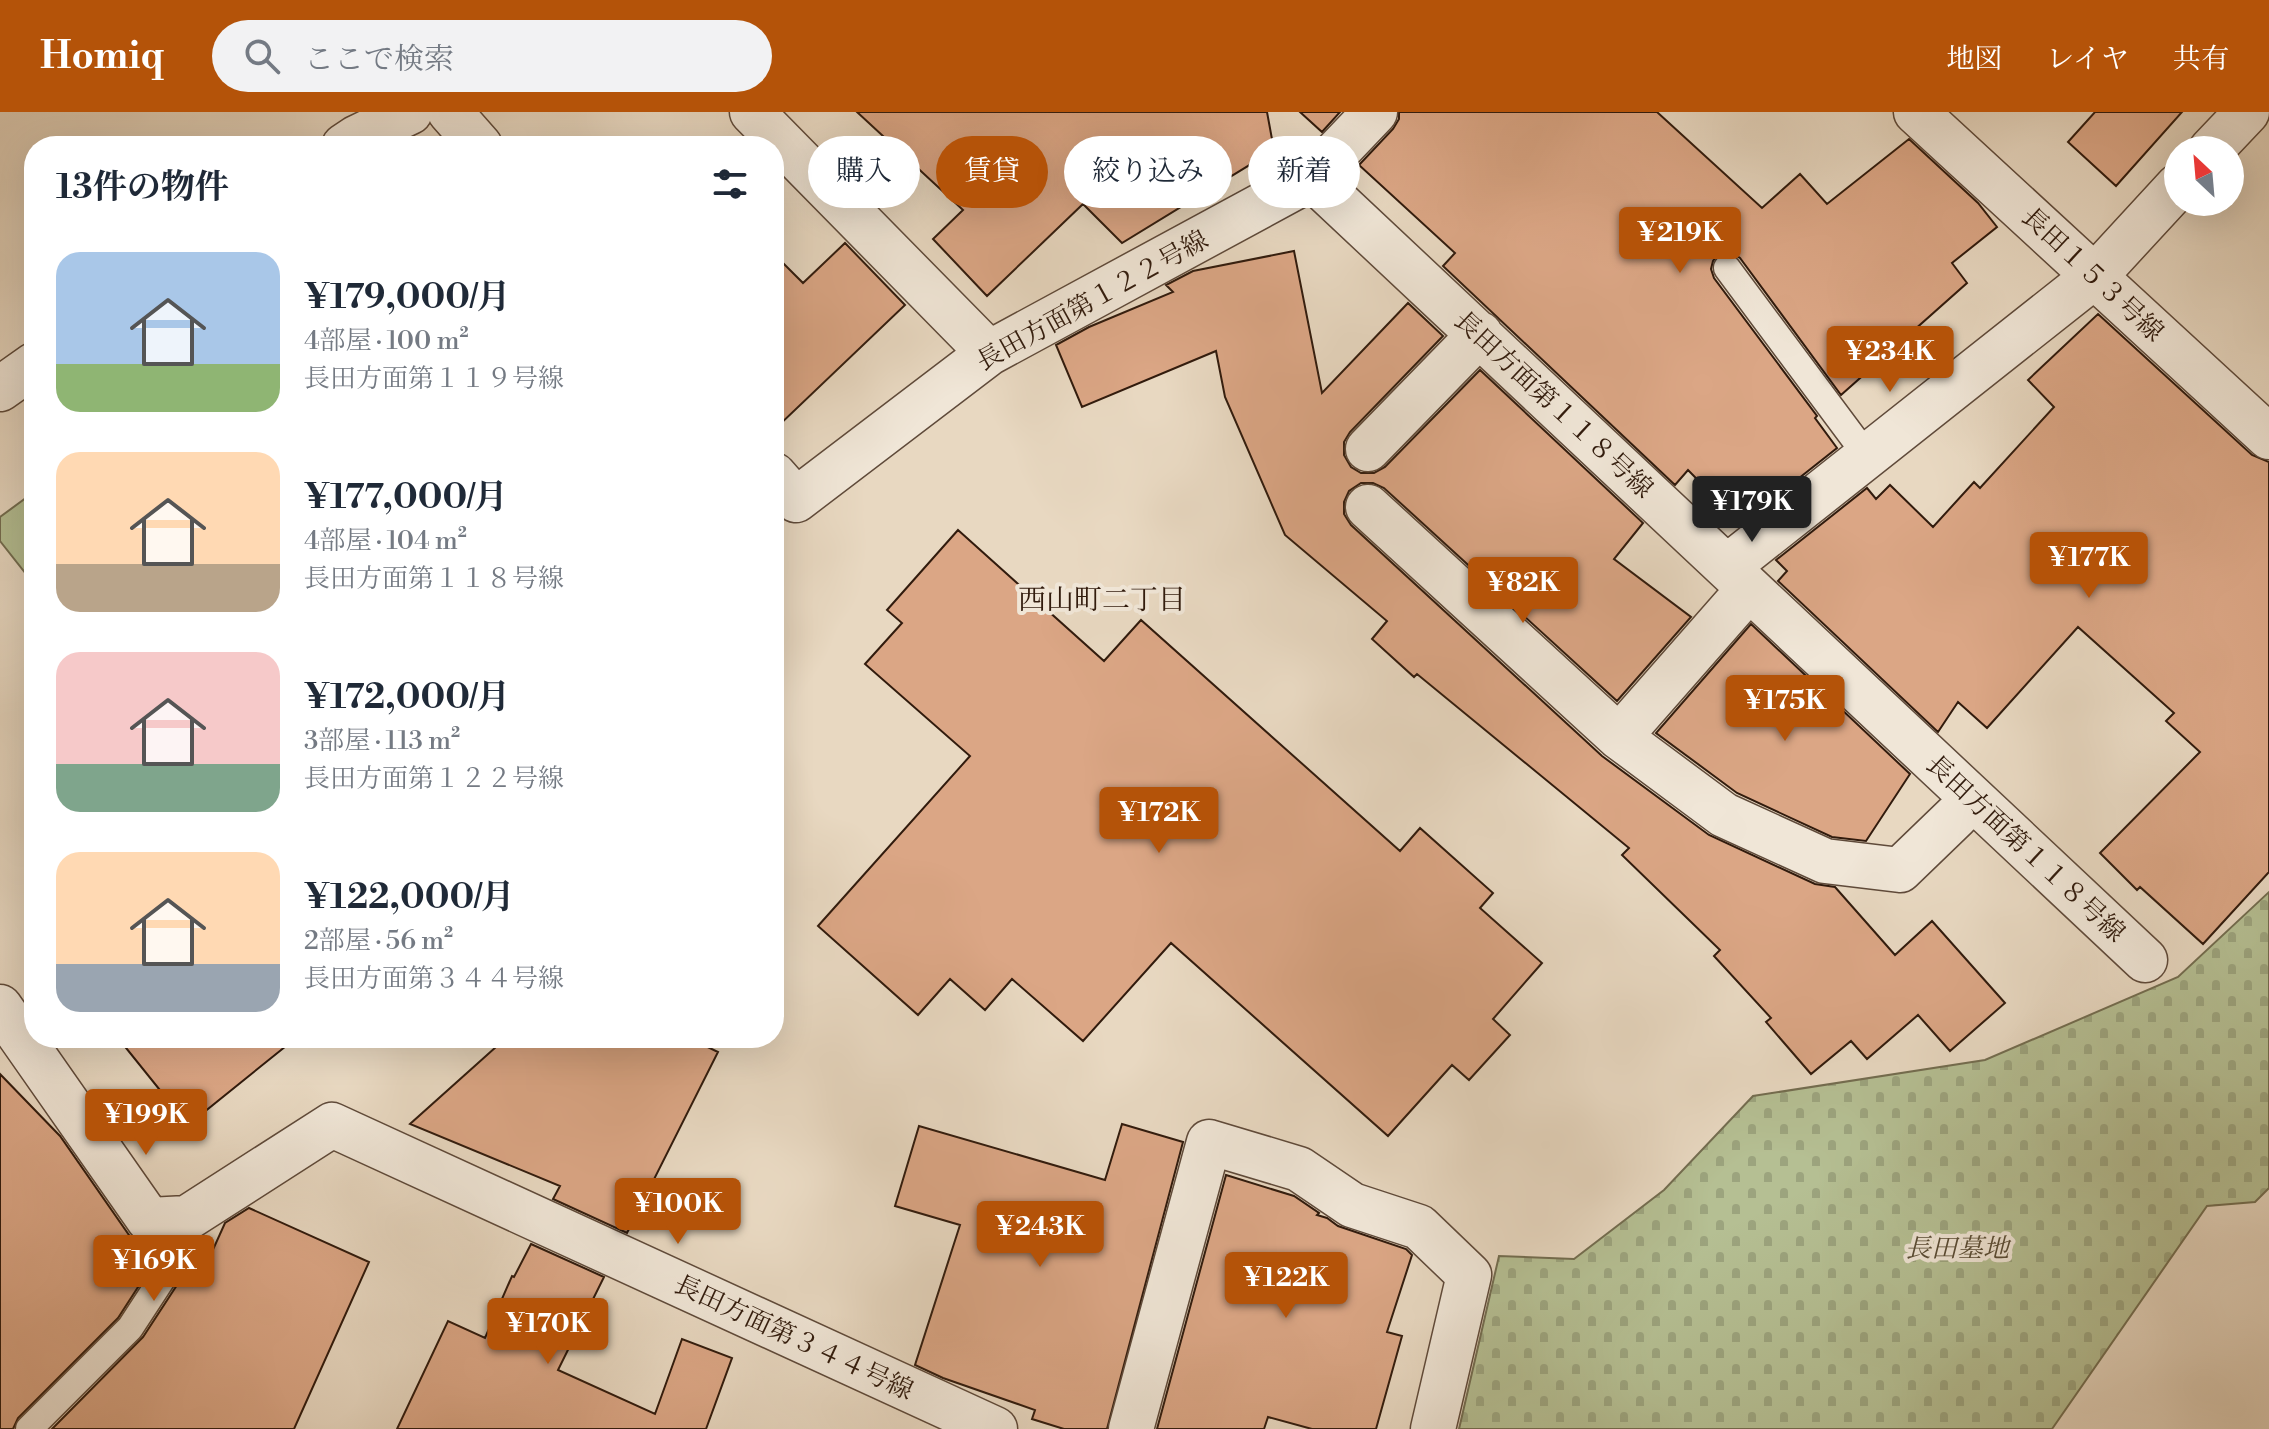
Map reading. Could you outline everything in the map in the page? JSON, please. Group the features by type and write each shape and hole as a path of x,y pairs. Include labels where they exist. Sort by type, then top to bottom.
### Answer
{"street":[{"path":"360,136 410,112"},
{"path":"450,112 471,136"},
{"path":"752,112 776,136"},
{"name":"長田方面第１２２号線","path":"1352,136 1375,112"},
{"name":"長田１５３号線","path":"1916,112 2269,437"},
{"path":"2223,136 2243,113"},
{"path":"784,145 989,353"},
{"path":"1619,737 1731,586 1867,456 2096,275 2164,201"},
{"name":"長田方面第１２２号線","path":"784,486 796,500 989,353 1257,208"},
{"name":"長田方面第１１８号線","path":"1344,208 1480,334 1731,586 2145,960"},
{"path":"1368,449 1480,334"},
{"path":"0,389 24,372"},
{"path":"1368,507 1619,737 1724,815 1825,861 1900,870 1956,816"},
{"path":"0,1007 18,1063"},
{"name":"長田方面第３４４号線","path":"18,1063 149,1220 187,1218 332,1125 995,1429"},
{"path":"1131,1429 1209,1142 1299,1169 1352,1205 1419,1227 1469,1275 1433,1429"}],"lane":[{"path":"1727,268 1867,456"},
{"path":"29,1429 130,1328 164,1276"}],"green space":[{"path":"24,499 24,571 0,541 0,517"},
{"name":"長田墓地","path":"2269,892 2269,1188 2255,1202 2207,1206 2052,1429 1459,1429 1499,1256 1574,1259 1664,1190 1753,1096 1985,1060 2178,977"}],"building":[{"path":"857,112 1267,112 1271,136 1248,136 1248,166 1232,176 1232,136 1064,136 1064,208 1079,208 987,296 933,239 963,210 961,208 1048,208 1048,136 936,136 936,185 920,170 920,136 883,136"},
{"path":"1300,112 1340,112 1322,132"},
{"path":"1399,112 1657,112 1762,208 1800,174 1827,204 1909,139 1978,203 1997,227 1952,263 1967,283 1841,395 1740,258 1726,252 1717,256 1711,269 1714,278 1817,416 1815,418 1837,448 1741,524 1688,470 1675,485 1443,266 1455,253 1360,166 1399,119"},
{"path":"2095,112 2182,112 2116,186 2068,142"},
{"path":"1087,208 1179,208 1122,243"},
{"path":"845,243 905,305 784,420 784,264 803,283"},
{"path":"1294,251 1322,393 1408,303 1443,336 1350,432 1344,442 1344,455 1351,467 1361,473 1374,473 1385,467 1480,370 1643,523 1614,559 1691,617 1617,701 1384,488 1373,483 1361,483 1349,491 1344,502 1344,514 1351,525 1602,756 1709,835 1815,884 1835,887 1895,955 1932,921 2005,1003 1950,1051 1918,1015 1867,1059 1851,1041 1811,1074 1766,1022 1771,1018 1714,956 1720,950 1622,855 1629,848 1417,674 1414,677 1372,639 1387,621 1285,535 1225,397 1216,351 1082,407 1056,345 1089,327 1173,292 1166,285 1193,271"},
{"path":"2098,314 2252,455 2269,462 2269,872 2203,944 2140,887 2137,890 2100,853 2200,752 2166,721 2174,713 2078,627 1987,728 1958,702 1938,732 1778,581 1787,571 1776,560 1867,488 1876,499 1890,485 1933,527 1974,482 1980,488 2054,407 2028,380"},
{"path":"958,530 1104,661 1141,620 1400,851 1420,828 1493,893 1480,908 1542,963 1493,1019 1510,1035 1469,1080 1452,1065 1388,1136 1171,943 1083,1041 1012,979 985,1010 950,979 918,1015 818,926 970,756 865,664 902,623 887,610"},
{"path":"1751,624 1910,774 1866,841 1832,837 1737,793 1656,733"},
{"path":"126,1048 284,1048 188,1125"},
{"path":"495,1048 710,1048 718,1052 627,1233 553,1199 560,1186 410,1124"},
{"path":"0,1074 60,1136 129,1235 139,1243 157,1245 197,1285 225,1223 249,1208 369,1262 294,1429 52,1429 143,1337 180,1278 178,1268 164,1260 151,1267 118,1318 18,1418 13,1429 0,1429"},
{"path":"1122,1124 1183,1142 1107,1429 1064,1429 1032,1419 1035,1410 915,1365 960,1225 895,1206 919,1126 1105,1180"},
{"path":"1226,1175 1294,1196 1319,1213 1317,1215 1338,1226 1406,1249 1412,1255 1387,1332 1402,1336 1376,1429 1312,1429 1268,1417 1264,1429 1157,1429"},
{"path":"531,1244 604,1277 558,1370 655,1414 682,1339 732,1358 706,1429 397,1429 448,1321 485,1338 512,1276"}],"district":[{"name":"西山町二丁目","path":"1102,599"}]}
